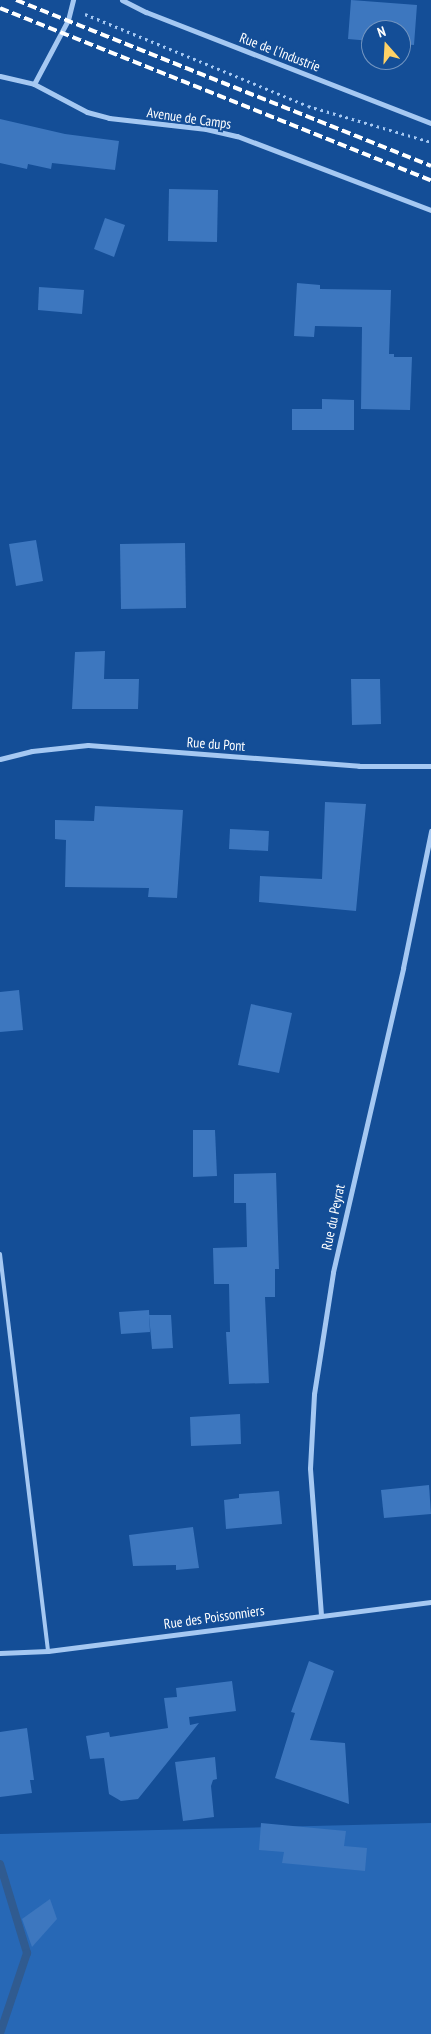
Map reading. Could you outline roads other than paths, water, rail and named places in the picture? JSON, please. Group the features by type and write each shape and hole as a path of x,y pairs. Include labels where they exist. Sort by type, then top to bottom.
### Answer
{"street":[{"path":"34,84 62,32 73,0"},
{"name":"Rue de l'Industrie","path":"122,0 146,12 431,123"},
{"name":"Avenue de Camps","path":"0,76 34,84 94,114 237,136 431,210"},
{"name":"Rue du Pont","path":"0,758 32,751 88,745 359,766 431,766"},
{"name":"Rue du Peyrat","path":"322,1615 310,1468 314,1394 333,1272 403,968 431,831"},
{"name":"Rue des Poissonniers","path":"0,1654 48,1651 431,1602"}],"lane":[{"path":"0,1254 48,1651"}],"waterway":[{"path":"0,1864 27,1953 0,2033"}],"railway":[{"path":"16,0 431,166"},
{"path":"0,8 431,180"}]}
